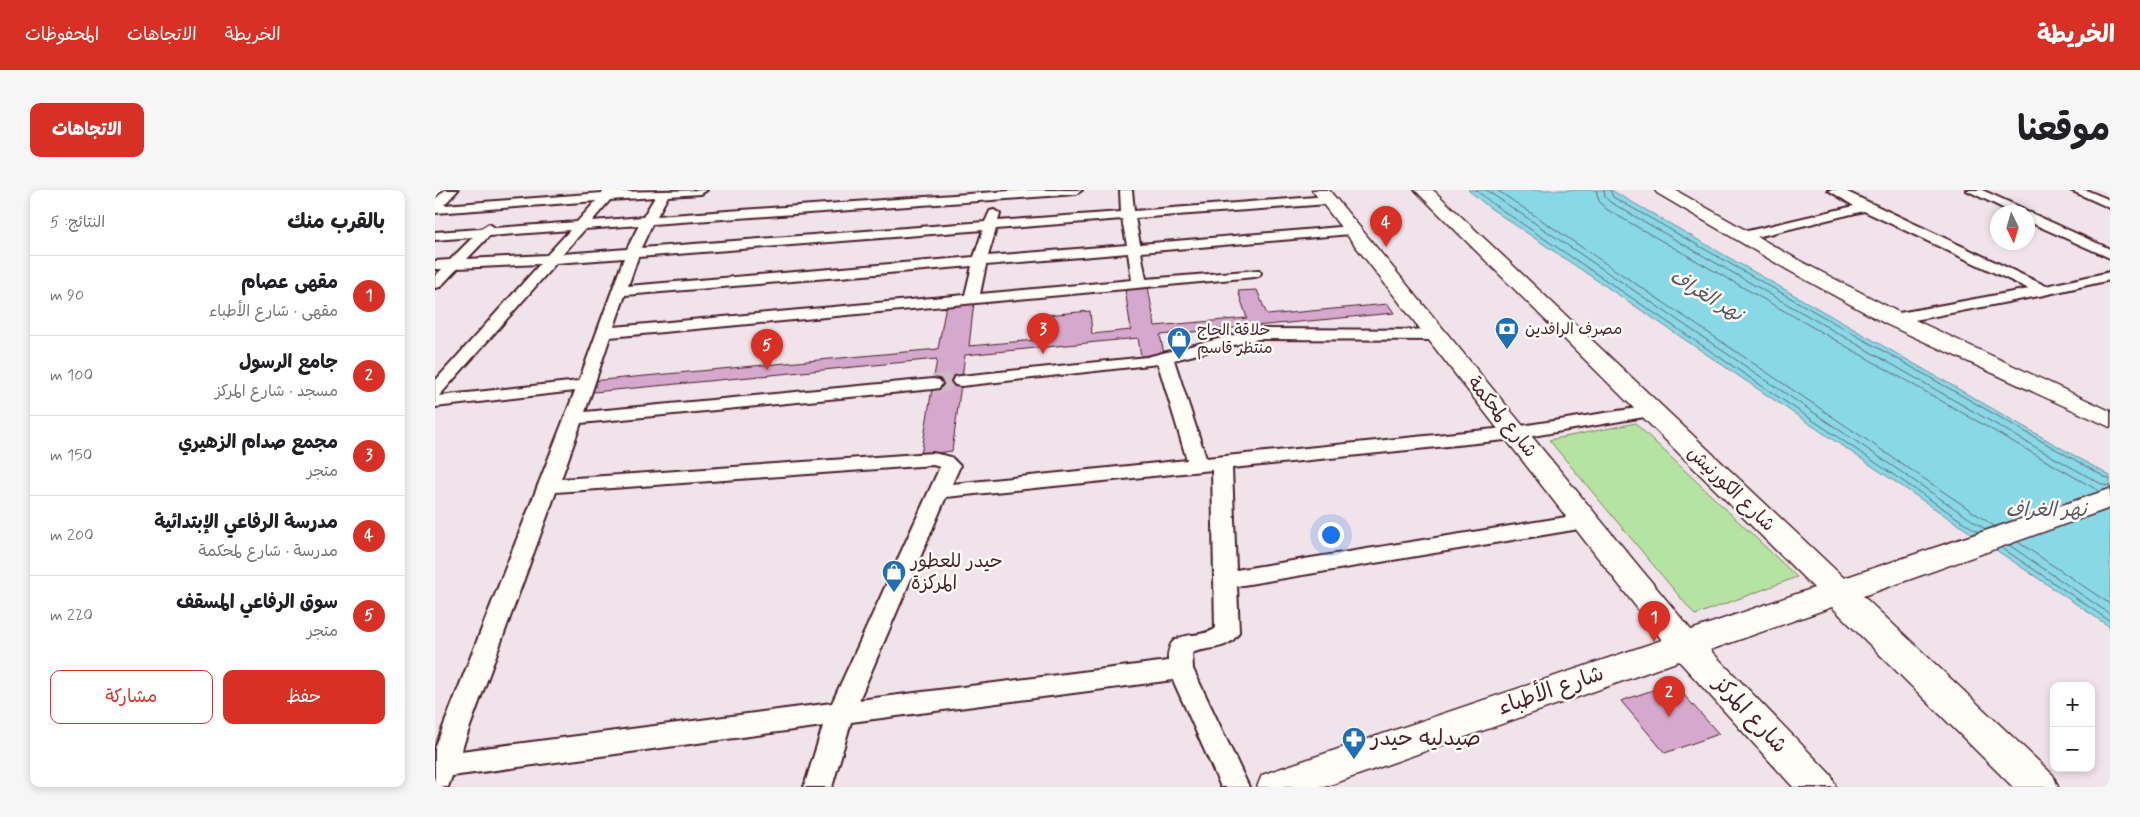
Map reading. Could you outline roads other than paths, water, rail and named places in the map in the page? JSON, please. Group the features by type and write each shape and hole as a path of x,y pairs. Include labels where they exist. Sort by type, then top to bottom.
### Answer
{"street":[{"path":"435,207 452,190"},
{"path":"435,284 526,190"},
{"path":"435,207 515,203 610,193 701,190"},
{"path":"435,236 999,193 1076,190"},
{"path":"1126,190 1128,215 1140,283"},
{"name":"شارع الكورنيش","path":"1423,190 2039,787"},
{"path":"1663,190 1894,319 2099,411 2110,420"},
{"path":"1834,190 1865,207 2044,291"},
{"path":"1972,190 2005,205"},
{"path":"2076,190 2110,204"},
{"path":"438,775 586,385 633,252 647,220 664,191"},
{"path":"435,392 610,193"},
{"path":"972,298 980,260 992,225 999,193"},
{"path":"435,265 553,259 1128,215 1324,195"},
{"name":"شارع لمحكمة","path":"1324,195 1684,644"},
{"path":"2093,197 2110,195"},
{"path":"1744,236 1865,207"},
{"path":"2035,220 2110,254"},
{"path":"619,291 1351,230"},
{"path":"605,333 1254,272"},
{"path":"1894,319 2044,291 2110,276"},
{"path":"961,381 1147,362 1164,356 1258,334 1436,335"},
{"path":"1164,356 1198,465"},
{"path":"573,418 933,384"},
{"path":"435,402 586,385"},
{"path":"941,491 1515,433 1650,411"},
{"path":"548,486 933,459 944,461 950,466 941,491 840,714 818,787"},
{"path":"1222,464 1227,632 1221,639 1186,643 1180,649 1181,668 1235,787"},
{"name":"شارع الأطباء","path":"1276,787 1903,568 2110,498"},
{"path":"1224,580 1585,521"},
{"name":"شارع المركز","path":"1684,644 1817,787"},
{"path":"438,775 573,747 840,714 1181,668"}],"water":[{"name":"نهر الغراف","path":"1468,190 1611,190 2110,476 2110,627 1490,208"}],"tunnel":[{"path":"933,384 961,381"}],"place":[{"name":"مدرسة الرفاعي الإبتدائية","path":"1386,247"},
{"name":"مصرف الرافدين","path":"1507,350"},
{"name":"مجمع صدام الزهيري","path":"1043,354"},
{"name":"حلاقة الحاج منتظر قاسم","path":"1179,360"},
{"name":"سوق الرفاعي المسقف","path":"767,370"},
{"name":"حيدر للعطور المركزة","path":"894,593"},
{"name":"مقهى عصام","path":"1654,642"},
{"name":"جامع الرسول","path":"1669,717"},
{"name":"صيدليه حيدر","path":"1354,760"}]}
